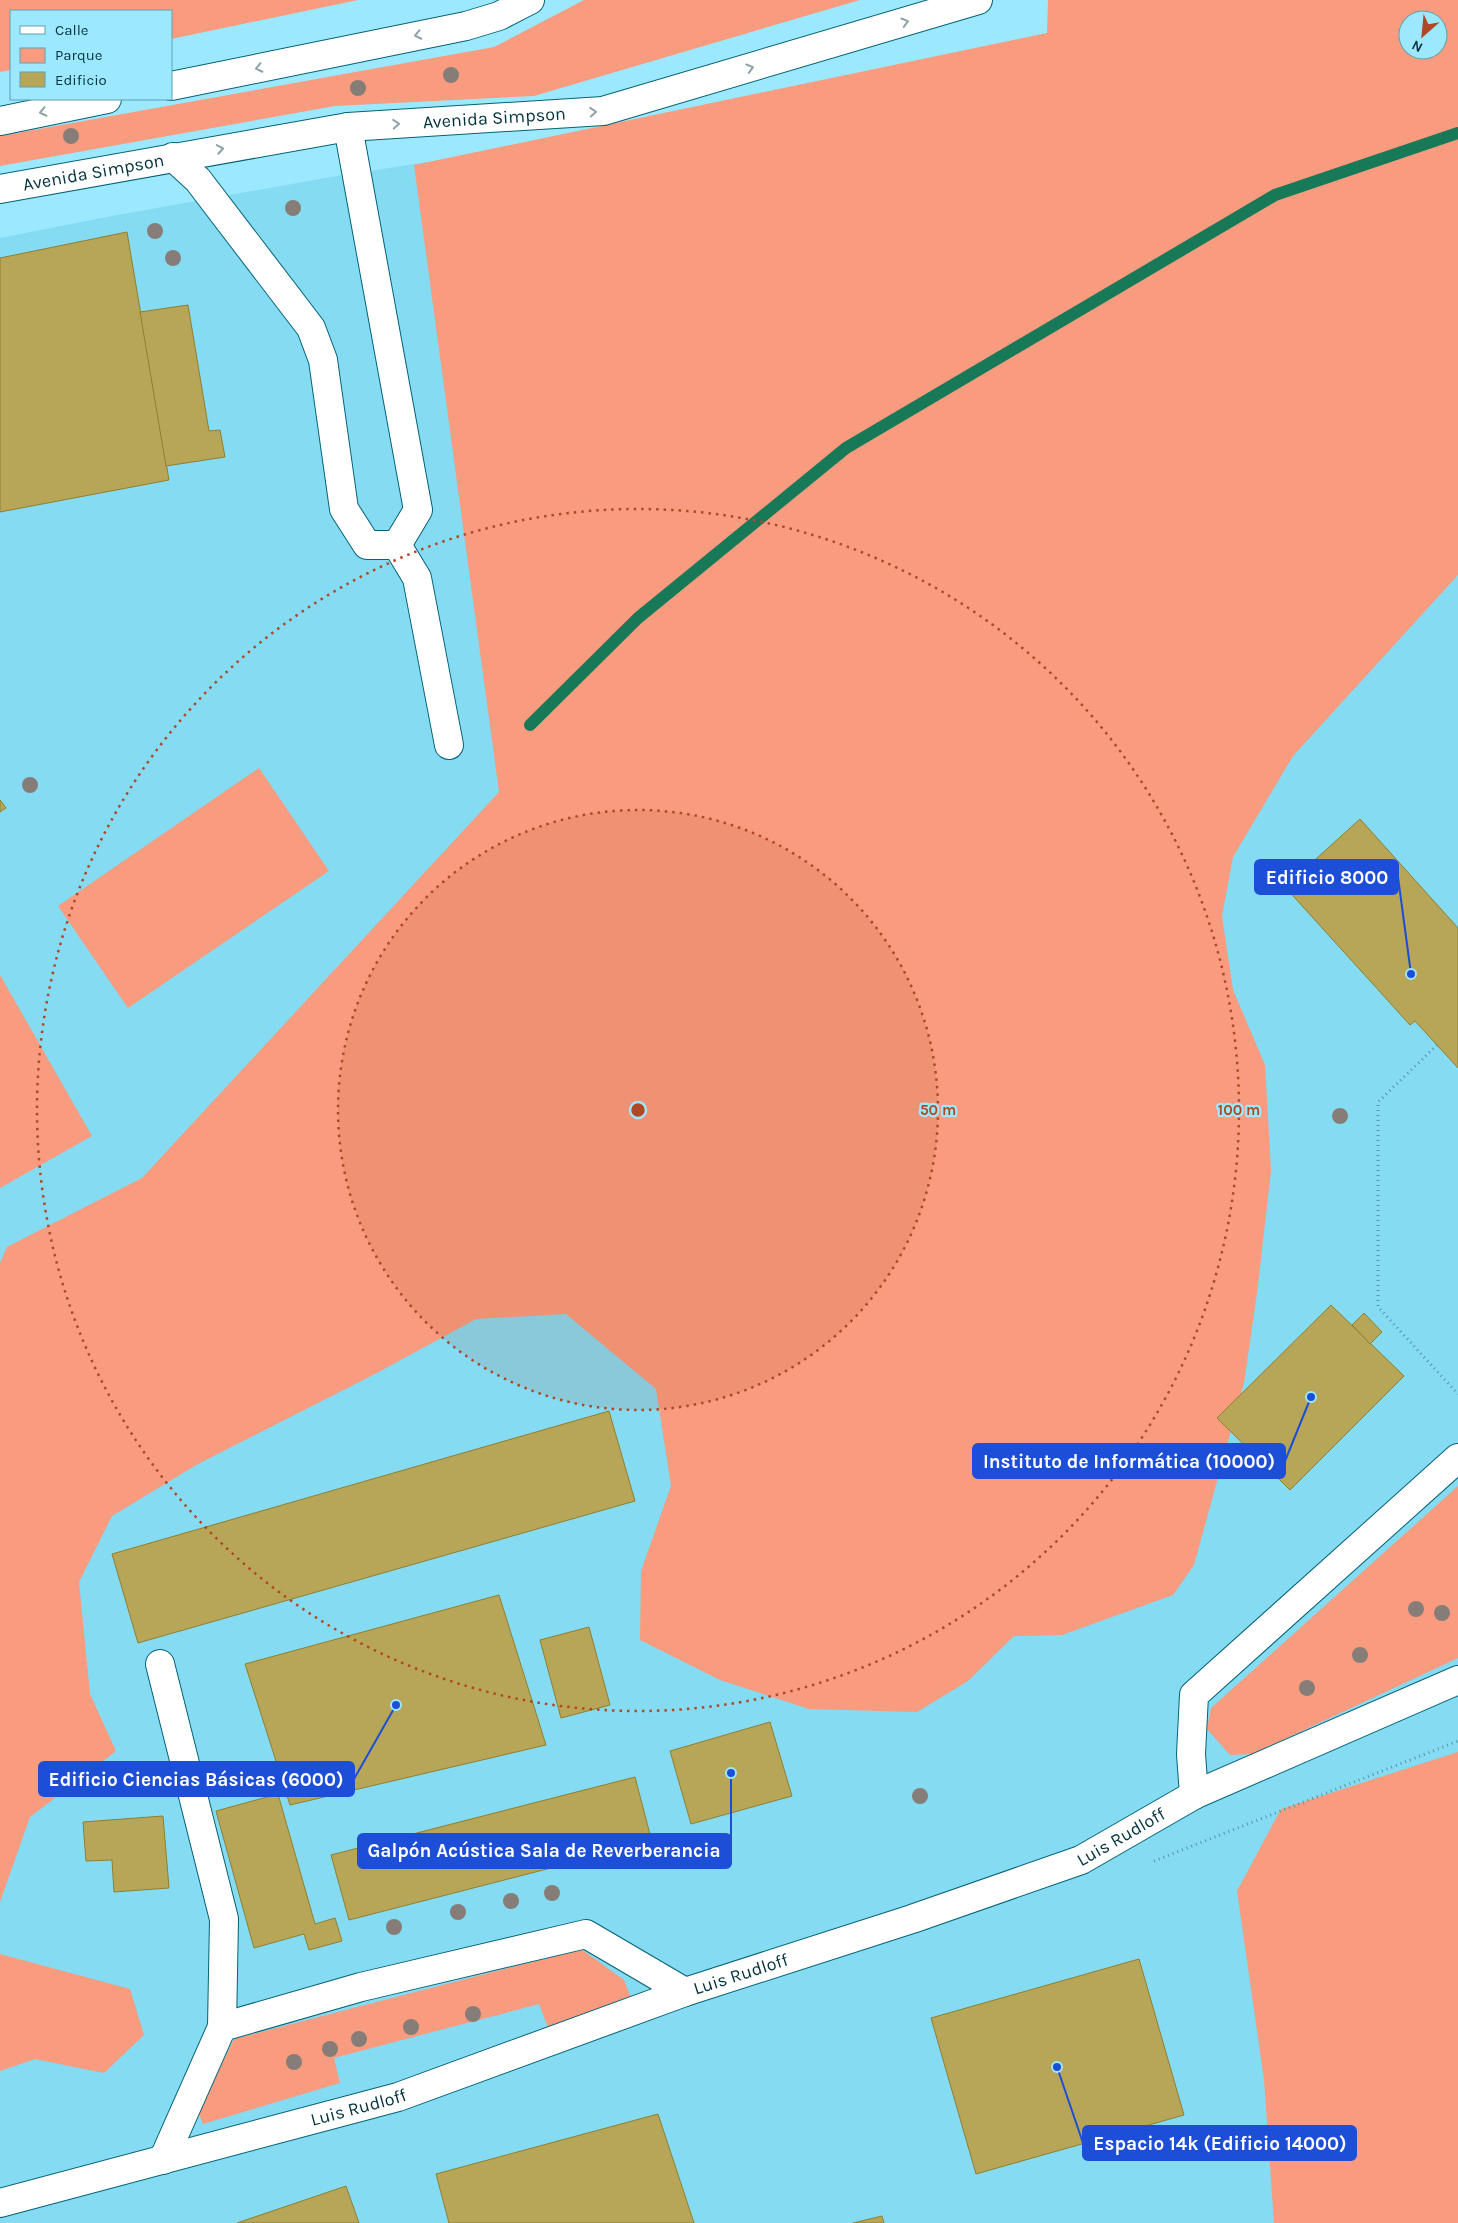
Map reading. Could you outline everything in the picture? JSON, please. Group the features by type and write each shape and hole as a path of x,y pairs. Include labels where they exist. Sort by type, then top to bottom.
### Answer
{"street":[{"path":"172,86 466,26 496,8 530,0"},
{"name":"Avenida Simpson","path":"0,189 173,156 348,127 603,111 978,0"},
{"path":"0,121 103,100"},
{"path":"348,127 418,510 397,544"},
{"path":"173,156 198,180 311,328 323,360 344,509 367,546 397,544"},
{"path":"397,544 417,578 449,745"},
{"path":"1194,1795 1192,1754 1194,1695 1458,1458"},
{"path":"160,1664 224,1919 222,2027 163,2160"},
{"name":"Luis Rudloff","path":"0,2202 398,2097 685,1992 912,1919 1081,1860 1194,1795 1458,1680"},
{"path":"222,2027 361,1987 586,1934 685,1992"}],"path":[{"path":"1437,1045 1378,1102 1378,1307 1458,1394"}],"shaded area":[{"path":"1458,0 1458,2223 0,2223 0,238 331,177"}],"green space":[{"path":"0,0 358,0 172,39 172,10 10,10 10,70 0,72"},
{"path":"584,0 860,0 534,96 335,106 0,166 0,136 494,47"},
{"path":"1048,0 1458,0 1458,575 1293,756 1233,857 1222,916 1233,990 1265,1065 1271,1171 1257,1293 1244,1383 1194,1565 1173,1595 1062,1635 1014,1636 968,1681 917,1712 809,1709 720,1680 640,1640 641,1571 671,1486 656,1389 566,1314 476,1319 375,1374 198,1464 112,1516 79,1582 90,1694 116,1751 30,1817 0,1902 0,1263 7,1247 142,1178 499,792 414,165 1047,33"},
{"path":"259,768 329,871 128,1008 58,906"},
{"path":"0,975 92,1136 0,1188"},
{"path":"1458,1486 1458,1658 1253,1754 1230,1755 1207,1729 1211,1708"},
{"path":"1458,1752 1458,2223 1274,2223 1264,2080 1237,1891 1281,1809"},
{"path":"581,1949 624,1980 634,2006 549,2030 539,2004 334,2058 340,2083 203,2124 198,2112 234,2039"},
{"path":"0,1954 130,1989 144,2035 104,2073 35,2059 0,2071"}],"building":[{"path":"127,232 169,480 0,512 0,258"},
{"path":"188,305 209,431 220,430 225,457 166,466 140,312"},
{"path":"0,800 6,808 0,812"},
{"path":"1360,819 1458,928 1458,1068 1415,1021 1410,1025 1285,887"},
{"path":"1331,1305 1404,1376 1290,1490 1217,1418"},
{"path":"1364,1313 1382,1332 1370,1344 1352,1325"},
{"path":"609,1411 635,1501 138,1643 112,1554"},
{"path":"499,1595 546,1745 290,1805 245,1664"},
{"path":"589,1627 610,1705 561,1718 540,1640"},
{"path":"770,1722 792,1796 691,1824 670,1751"},
{"path":"635,1777 652,1842 349,1920 331,1855"},
{"path":"278,1794 315,1924 335,1918 342,1941 309,1950 304,1934 254,1948 216,1811"},
{"path":"163,1816 169,1888 114,1892 112,1860 86,1861 83,1822"},
{"path":"1139,1959 1184,2115 976,2174 931,2018"},
{"path":"658,2114 694,2223 449,2223 436,2174"},
{"path":"346,2186 359,2223 237,2223"},
{"path":"882,2216 884,2223 853,2223"}],"waterway":[{"path":"530,725 638,618 846,448 1275,195 1458,133"}],"place":[{"name":"Edificio 8000","path":"1411,974"},
{"name":"Instituto de Informática (10000)","path":"1311,1397"},
{"name":"Edificio Ciencias Básicas (6000)","path":"396,1705"},
{"name":"Galpón Acústica Sala de Reverberancia","path":"731,1773"},
{"name":"Espacio 14k (Edificio 14000)","path":"1057,2067"}]}
